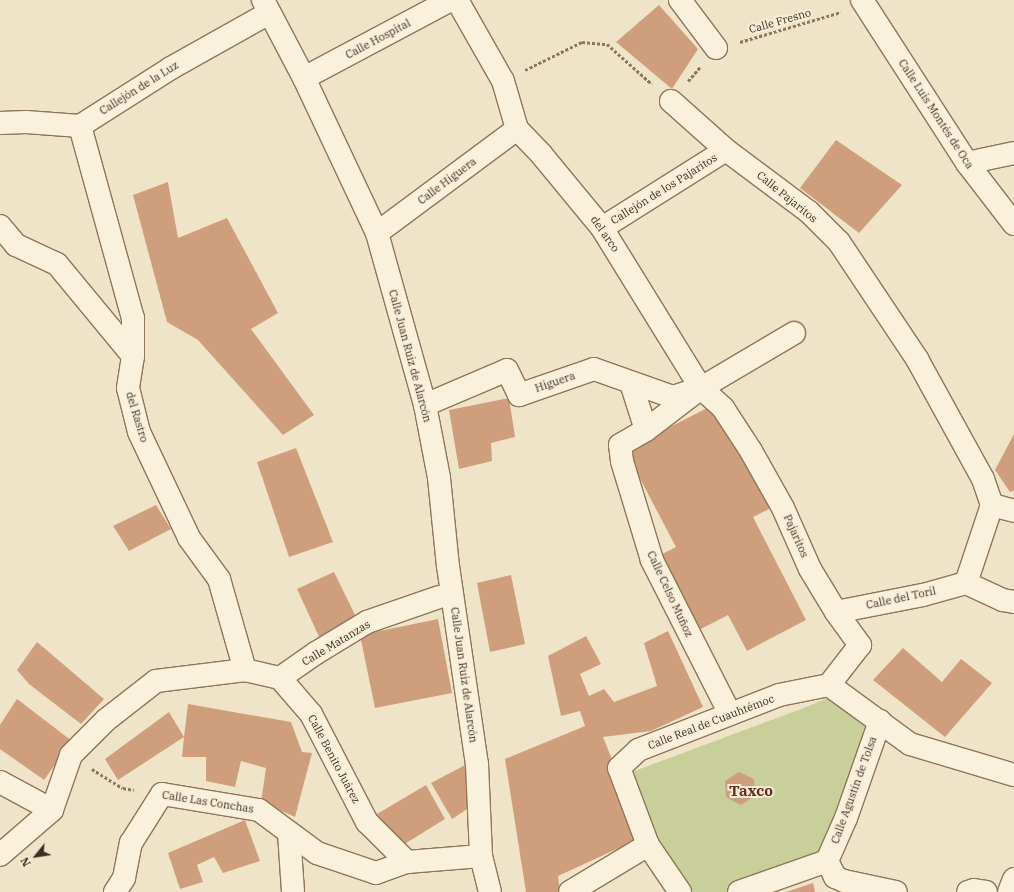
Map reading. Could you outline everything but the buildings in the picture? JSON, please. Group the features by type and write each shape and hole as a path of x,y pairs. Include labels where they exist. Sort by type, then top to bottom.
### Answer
{"street":[{"name":"Calle Hospital","path":"304,78 451,0"},
{"name":"del arco","path":"457,0 503,81 517,129 542,154 602,228 701,388"},
{"path":"680,0 716,48"},
{"name":"Calle Juan Ruiz de Alarcón","path":"266,6 304,78 377,233 425,405 439,478 442,567 477,764 481,856 490,892"},
{"name":"Callejón de la Luz","path":"80,126 266,6"},
{"name":"Calle Luis Montés de Oca","path":"867,8 967,163 1014,224"},
{"name":"Calle Pajaritos","path":"671,101 726,150 808,212 839,242 917,359 983,479 992,505"},
{"path":"0,123 26,122 80,126"},
{"name":"del Rastro","path":"80,126 133,318 133,356 128,388 139,432 189,538 219,579 245,670"},
{"name":"Calle Higuera","path":"377,233 517,129"},
{"name":"Callejón de los Pajaritos","path":"602,228 726,150"},
{"path":"967,163 1014,153"},
{"path":"0,226 16,246 57,264 133,356"},
{"path":"631,383 646,430 701,388 794,333"},
{"name":"Higuera","path":"425,405 507,370 519,395 594,369 672,397 701,388"},
{"name":"Pajaritos","path":"701,388 722,408 751,451 783,508 810,568 836,612 860,645 829,685"},
{"name":"Calle Celso Muñoz","path":"646,430 620,445 622,461 652,560 730,714"},
{"path":"1014,511 992,505 966,583 1003,600 1014,602"},
{"name":"Calle del Toril","path":"836,612 923,595 966,583"},
{"name":"Calle Matanzas","path":"280,678 316,653 367,622 439,597"},
{"path":"0,855 52,810 71,755 106,720 156,681 245,670 280,678"},
{"name":"Calle Benito Juárez","path":"280,678 311,714 368,822 407,862"},
{"path":"829,685 880,721 894,734 910,744 1014,775"},
{"name":"Calle Real de Cuauhtémoc","path":"648,845 619,768 638,750 779,695 829,685"},
{"name":"Calle Agustín de Tolsa","path":"827,861 846,818 880,721"},
{"path":"0,782 52,810"},
{"path":"115,892 124,878 131,843 162,794"},
{"name":"Calle Las Conchas","path":"162,794 258,810 317,853 376,873 407,862 481,856"},
{"path":"289,833 293,892"},
{"path":"570,892 648,845 680,892"},
{"path":"739,892 827,861 835,877 844,881 896,892"},
{"path":"1008,892 1014,878"},
{"path":"968,892 974,890 986,892"}],"path":[{"name":"Calle Fresno","path":"716,48 842,12 867,8"},
{"path":"503,81 582,42 607,44 671,101 716,48"},
{"name":"Calle Las Conchas","path":"71,755 123,788 162,794"}],"green space":[{"path":"835,695 868,715 860,764 822,856 727,892 687,892 649,843 629,773"}],"district":[{"name":"Taxco","path":"751,791"}]}
